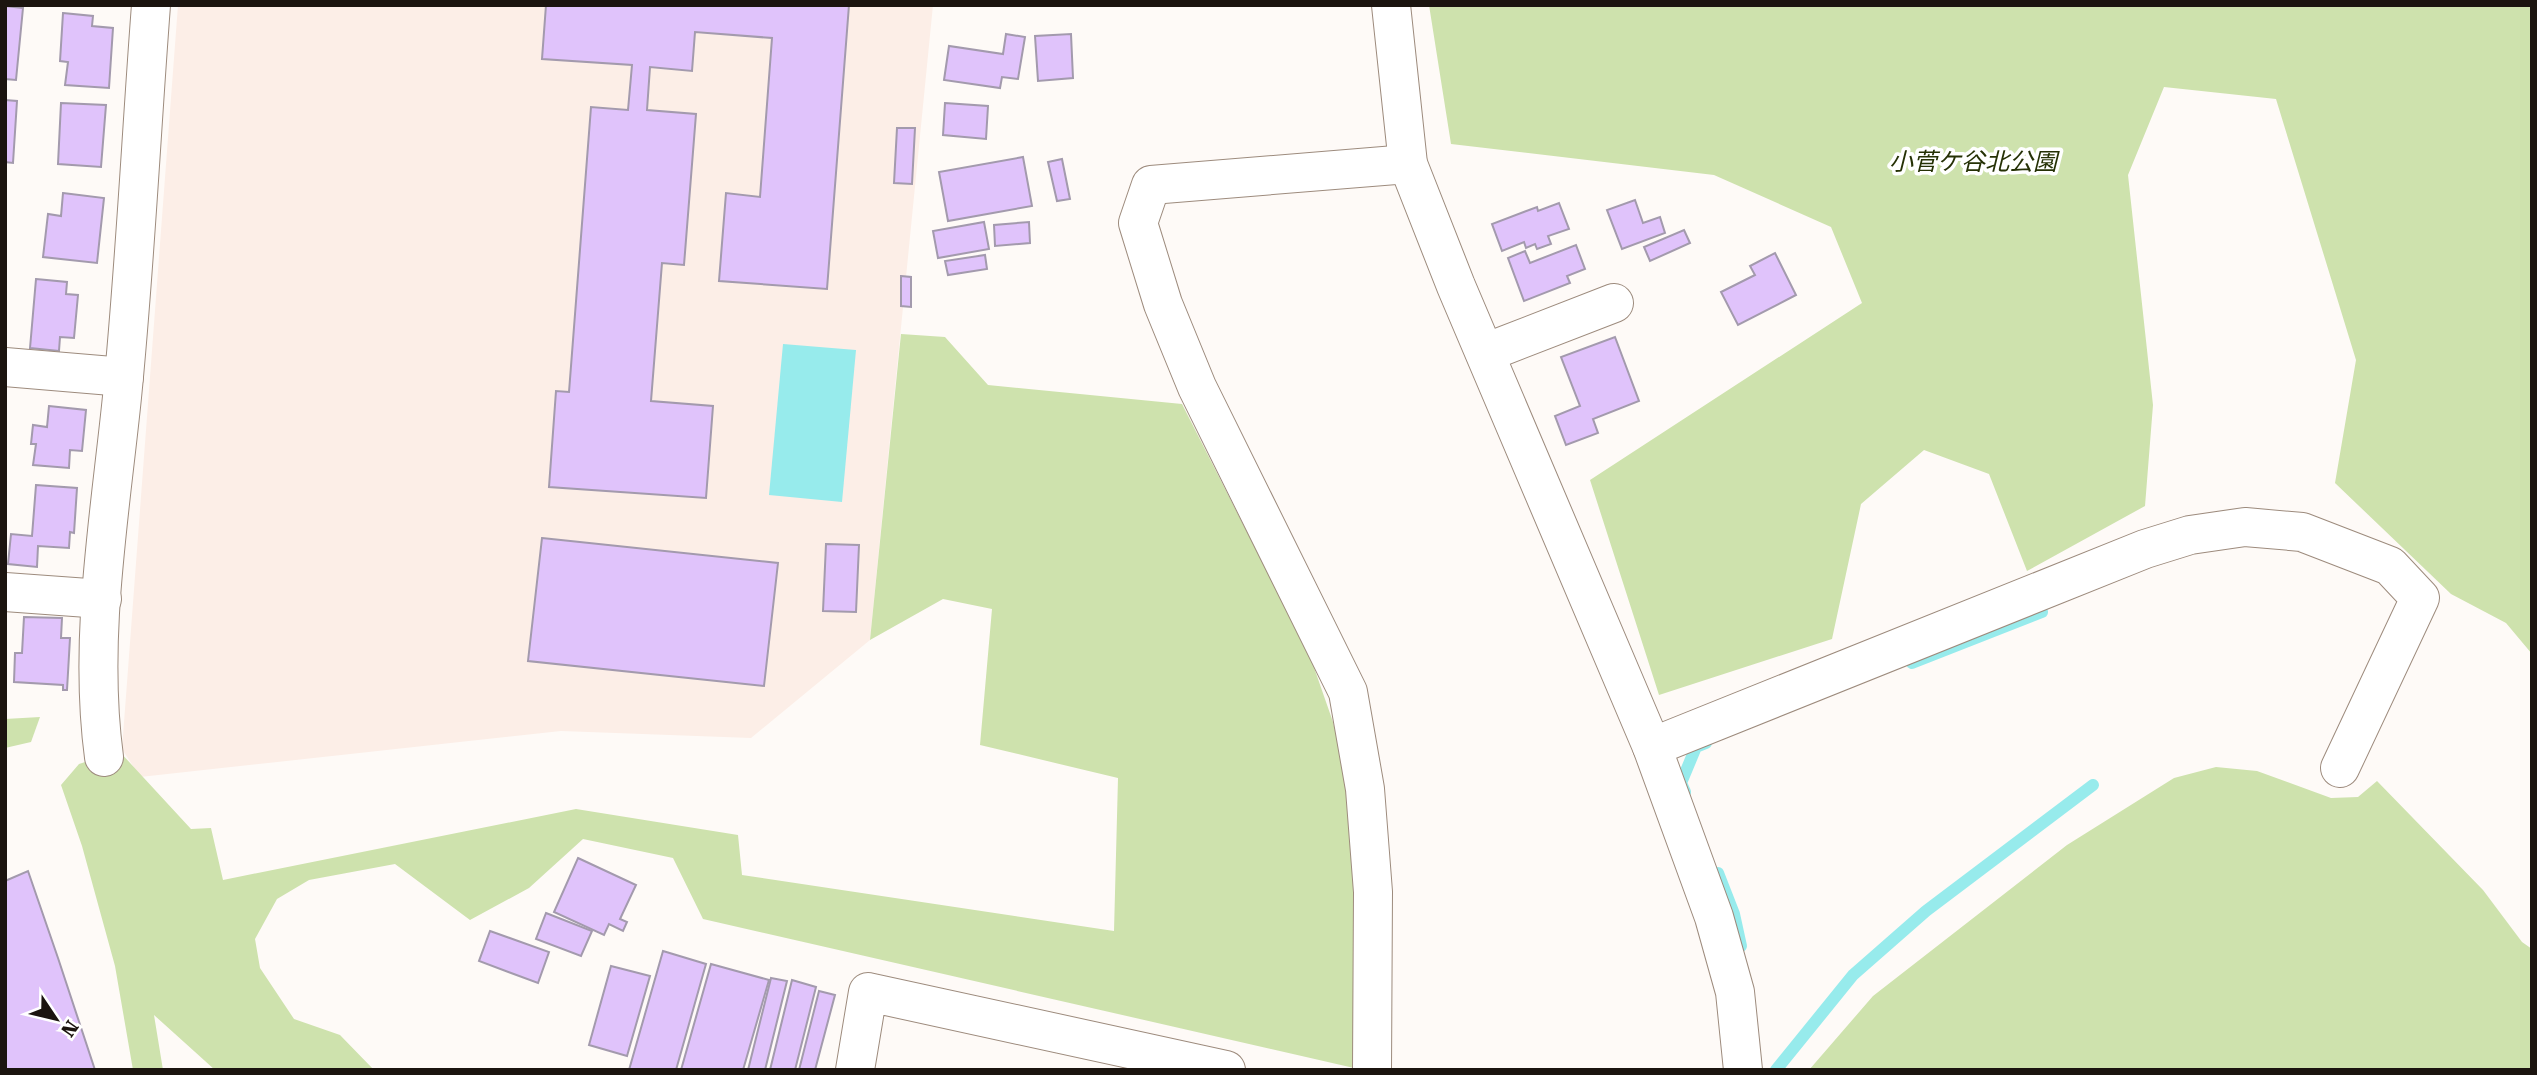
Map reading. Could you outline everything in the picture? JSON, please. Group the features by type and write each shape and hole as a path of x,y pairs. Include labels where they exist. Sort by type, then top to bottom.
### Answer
{"street":[{"path":"104,757 99,719 102,599 124,377 151,5"},
{"path":"1391,5 1408,164 1652,747 1714,917 1735,992 1743,1070"},
{"path":"1372,1070 1373,892 1365,789 1348,692 1197,387 1163,304 1138,223 1151,184 1408,164"},
{"path":"1485,353 1614,303"},
{"path":"5,367 124,377"},
{"path":"1652,747 2145,549 2190,535 2245,527 2302,533 2390,566 2420,598 2340,768"},
{"path":"5,592 102,599"},
{"path":"855,1070 868,992 1226,1070"}],"shaded area":[{"path":"178,5 933,5 870,640 751,738 561,731 140,777 122,749"}],"green space":[{"name":"小菅ケ谷北公園","path":"1429,5 2532,5 2532,654 2506,623 2451,594 2335,483 2356,360 2276,99 2164,87 2128,175 2153,405 2145,506 2027,571 1989,474 1924,450 1861,504 1832,639 1659,695 1590,480 1862,303 1831,227 1714,175 1451,144"},
{"path":"901,334 945,337 988,385 1182,404 1310,656 1333,722 1349,789 1356,921 1354,1068 703,919 673,858 583,839 529,888 470,920 395,864 309,880 277,899 255,939 260,968 294,1019 340,1035 374,1070 215,1070 154,1015 163,1070 133,1070 115,966 82,846 61,785 79,764 119,751 191,829 211,828 223,880 576,809 738,835 742,875 1114,931 1118,778 980,745 992,609 943,599 870,640"},
{"path":"40,717 31,742 5,748 5,719"},
{"path":"2216,767 2257,771 2331,798 2358,797 2377,781 2483,890 2522,942 2532,949 2532,1070 1809,1070 1873,996 2067,845 2174,778"}],"water":[{"path":"783,344 856,350 842,502 769,495"}],"building":[{"path":"546,5 849,5 827,289 719,281 726,193 760,197 772,38 695,32 692,71 650,67 647,110 696,114 684,265 662,263 651,401 713,406 706,498 549,487 556,391 569,392 591,107 628,110 632,65 542,59"},
{"path":"5,6 23,8 16,80 5,79"},
{"path":"63,13 93,16 92,26 113,28 109,88 65,85 68,62 60,61"},
{"path":"1006,34 1025,37 1018,79 1002,77 1000,88 944,80 949,46 1003,54"},
{"path":"1071,34 1073,78 1038,81 1035,36"},
{"path":"5,100 17,101 13,163 5,162"},
{"path":"61,103 106,105 101,167 58,164"},
{"path":"945,103 988,106 986,139 943,135"},
{"path":"897,128 915,128 912,184 894,183"},
{"path":"1023,157 1032,206 948,221 939,172"},
{"path":"1062,159 1070,199 1057,201 1048,162"},
{"path":"63,193 104,198 97,263 43,257 48,214 61,216"},
{"path":"1635,200 1643,223 1660,217 1665,233 1622,249 1607,210"},
{"path":"1559,203 1569,229 1548,236 1551,244 1537,249 1535,244 1526,248 1524,242 1502,251 1492,224 1537,207 1538,211"},
{"path":"984,222 989,249 938,258 933,231"},
{"path":"1029,222 1030,243 995,246 994,225"},
{"path":"1684,230 1690,243 1650,261 1644,247"},
{"path":"1576,245 1585,269 1567,276 1570,283 1524,301 1508,258 1525,251 1530,263"},
{"path":"1775,253 1796,295 1738,325 1721,292 1755,275 1750,266"},
{"path":"985,255 987,269 948,275 945,261"},
{"path":"901,276 911,277 911,307 901,306"},
{"path":"36,279 67,282 66,294 78,295 74,338 60,337 59,351 30,348"},
{"path":"1615,337 1639,401 1593,419 1598,433 1566,445 1555,416 1580,406 1561,357"},
{"path":"49,406 86,410 82,451 70,450 69,468 33,465 36,444 31,444 33,425 47,427"},
{"path":"36,485 77,488 74,533 70,532 69,548 38,546 37,567 8,564 11,534 32,536"},
{"path":"542,538 778,563 764,686 528,661"},
{"path":"826,544 859,545 856,612 823,611"},
{"path":"24,617 62,618 61,638 70,638 67,690 63,690 63,685 14,682 15,653 22,653"},
{"path":"578,858 636,885 620,919 627,922 623,931 609,924 604,935 554,912"},
{"path":"28,871 95,1070 5,1070 5,881"},
{"path":"546,913 592,931 581,956 536,939"},
{"path":"490,931 549,952 538,983 479,961"},
{"path":"663,951 706,964 676,1070 629,1070"},
{"path":"711,964 769,980 743,1070 681,1070"},
{"path":"611,966 650,976 627,1056 589,1045"},
{"path":"771,978 787,981 765,1070 748,1070"},
{"path":"792,980 816,987 795,1070 770,1070"},
{"path":"819,991 835,995 815,1070 799,1070"}],"waterway":[{"path":"1912,663 2042,612"},
{"path":"1685,792 1681,783 1696,747 1706,743"},
{"path":"1776,1070 1853,975 1926,911 2093,785"},
{"path":"1718,873 1734,914 1741,946"}]}
